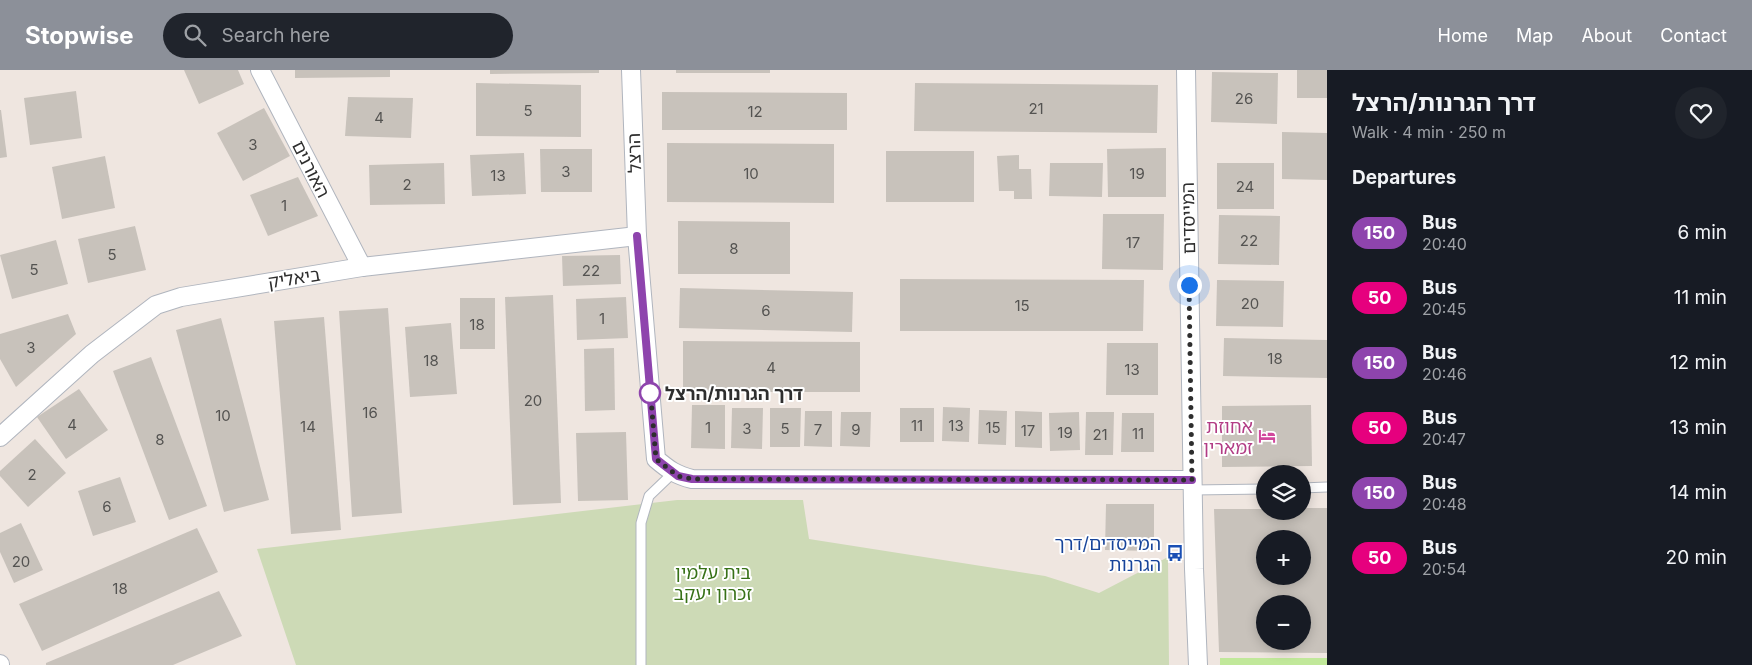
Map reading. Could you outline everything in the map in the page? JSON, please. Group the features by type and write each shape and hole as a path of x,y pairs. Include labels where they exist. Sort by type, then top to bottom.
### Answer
{"street":[{"name":"האורנים","path":"260,70 362,267"},
{"name":"הרצל","path":"631,70 637,236 656,459 673,473"},
{"name":"המייסדים","path":"1186,70 1192,485 1198,665"},
{"name":"ביאליק","path":"0,438 92,354 156,305 181,297 362,267 637,236"},
{"path":"673,473 692,479 1192,485"}],"lane":[{"path":"641,665 641,524 649,496 673,473"},
{"path":"1192,485 1256,489"},
{"path":"1311,488 1327,488"}],"green space":[{"name":"בית עלמין זכרון יעקב","path":"677,500 803,500 809,539 1045,576 1099,593 1168,557 1169,665 296,665 257,549"},
{"path":"1220,658 1327,658 1327,665 1220,665"}],"building":[{"path":"184,70 238,70 244,84 199,104"},
{"path":"295,70 390,70 390,77 295,78"},
{"path":"490,70 599,70 599,73 490,74"},
{"path":"676,70 770,70 770,73 676,73"},
{"path":"1297,70 1327,70 1327,98 1297,98"},
{"path":"1212,72 1278,73 1277,124 1211,122"},
{"path":"476,83 581,85 581,137 476,136"},
{"path":"915,83 1158,85 1157,133 914,131"},
{"path":"76,91 82,138 30,145 24,98"},
{"path":"662,92 847,93 847,130 662,130"},
{"path":"348,97 413,98 411,138 345,136"},
{"path":"264,108 290,156 243,181 217,133"},
{"path":"0,110 7,157 0,158"},
{"path":"1282,132 1327,133 1327,180 1282,179"},
{"path":"667,143 834,144 834,203 667,202"},
{"path":"1166,148 1166,197 1108,197 1107,149"},
{"path":"540,149 592,149 592,192 541,192"},
{"path":"886,151 974,151 974,202 886,202"},
{"path":"524,153 526,194 472,196 470,155"},
{"path":"1019,155 1019,169 1031,169 1032,199 1014,199 1014,191 999,191 997,156"},
{"path":"105,156 115,208 62,219 52,167"},
{"path":"444,163 445,204 370,205 369,165"},
{"path":"1050,163 1103,163 1102,197 1049,196"},
{"path":"1217,163 1274,163 1274,209 1217,209"},
{"path":"298,177 318,216 268,236 250,195"},
{"path":"1103,214 1164,214 1163,270 1102,269"},
{"path":"1219,215 1280,216 1279,265 1218,264"},
{"path":"678,221 790,222 790,274 678,274"},
{"path":"135,226 146,270 88,283 78,239"},
{"path":"56,240 68,284 12,299 0,255"},
{"path":"620,255 621,284 563,286 562,256"},
{"path":"900,279 1144,280 1143,331 900,331"},
{"path":"1217,280 1284,281 1283,327 1216,326"},
{"path":"680,288 853,292 852,332 679,328"},
{"path":"553,295 561,503 513,505 505,297"},
{"path":"626,297 628,338 577,340 576,299"},
{"path":"460,298 495,298 495,349 460,349"},
{"path":"388,308 402,513 352,517 339,311"},
{"path":"68,314 76,334 16,387 0,359 0,334"},
{"path":"324,317 341,530 291,534 274,321"},
{"path":"221,318 269,500 224,512 176,330"},
{"path":"451,323 457,394 410,397 405,327"},
{"path":"1224,338 1327,340 1327,378 1223,376"},
{"path":"683,341 860,342 860,392 683,392"},
{"path":"1107,343 1158,343 1158,395 1106,395"},
{"path":"614,348 615,410 585,411 584,349"},
{"path":"151,357 207,506 169,520 113,371"},
{"path":"79,389 108,430 66,459 37,417"},
{"path":"692,405 725,405 725,449 691,448"},
{"name":"אחוזת זמארין","path":"1311,405 1312,466 1256,465 1256,467 1222,467 1222,406"},
{"path":"943,407 970,408 969,442 942,441"},
{"path":"732,408 763,408 762,449 731,448"},
{"path":"770,408 801,408 800,447 770,447"},
{"path":"900,408 934,408 934,442 900,442"},
{"path":"979,410 1007,411 1006,445 978,444"},
{"path":"805,411 832,411 832,447 804,446"},
{"path":"1015,411 1042,412 1042,448 1015,447"},
{"path":"841,412 871,412 870,447 840,446"},
{"path":"1079,412 1080,450 1050,451 1049,413"},
{"path":"1086,412 1114,412 1113,455 1085,455"},
{"path":"1122,413 1154,413 1154,452 1121,452"},
{"path":"626,432 628,500 578,501 576,433"},
{"path":"35,439 66,473 28,507 0,476 0,471"},
{"path":"120,477 136,522 93,536 78,491"},
{"path":"1106,504 1154,504 1154,551 1105,550"},
{"path":"1311,508 1327,508 1327,653 1219,652 1214,509 1256,509 1256,520 1311,520"},
{"path":"21,523 43,570 14,583 0,552 0,533"},
{"path":"197,528 218,572 42,651 19,604"},
{"path":"219,591 242,636 173,665 46,665 46,663"}],"bus line":[{"name":"150","path":"637,236 656,459 678,476 692,479 1192,480"}],"place":[{"name":"דרך הגרנות/הרצל","path":"650,393"},
{"name":"אחוזת זמארין","path":"1267,436"},
{"name":"המייסדים/דרך הגרנות","path":"1175,553"}],"route":[{"path":"650,393 650,387 656,459 678,476 692,479 1192,480 1189,285"}]}
